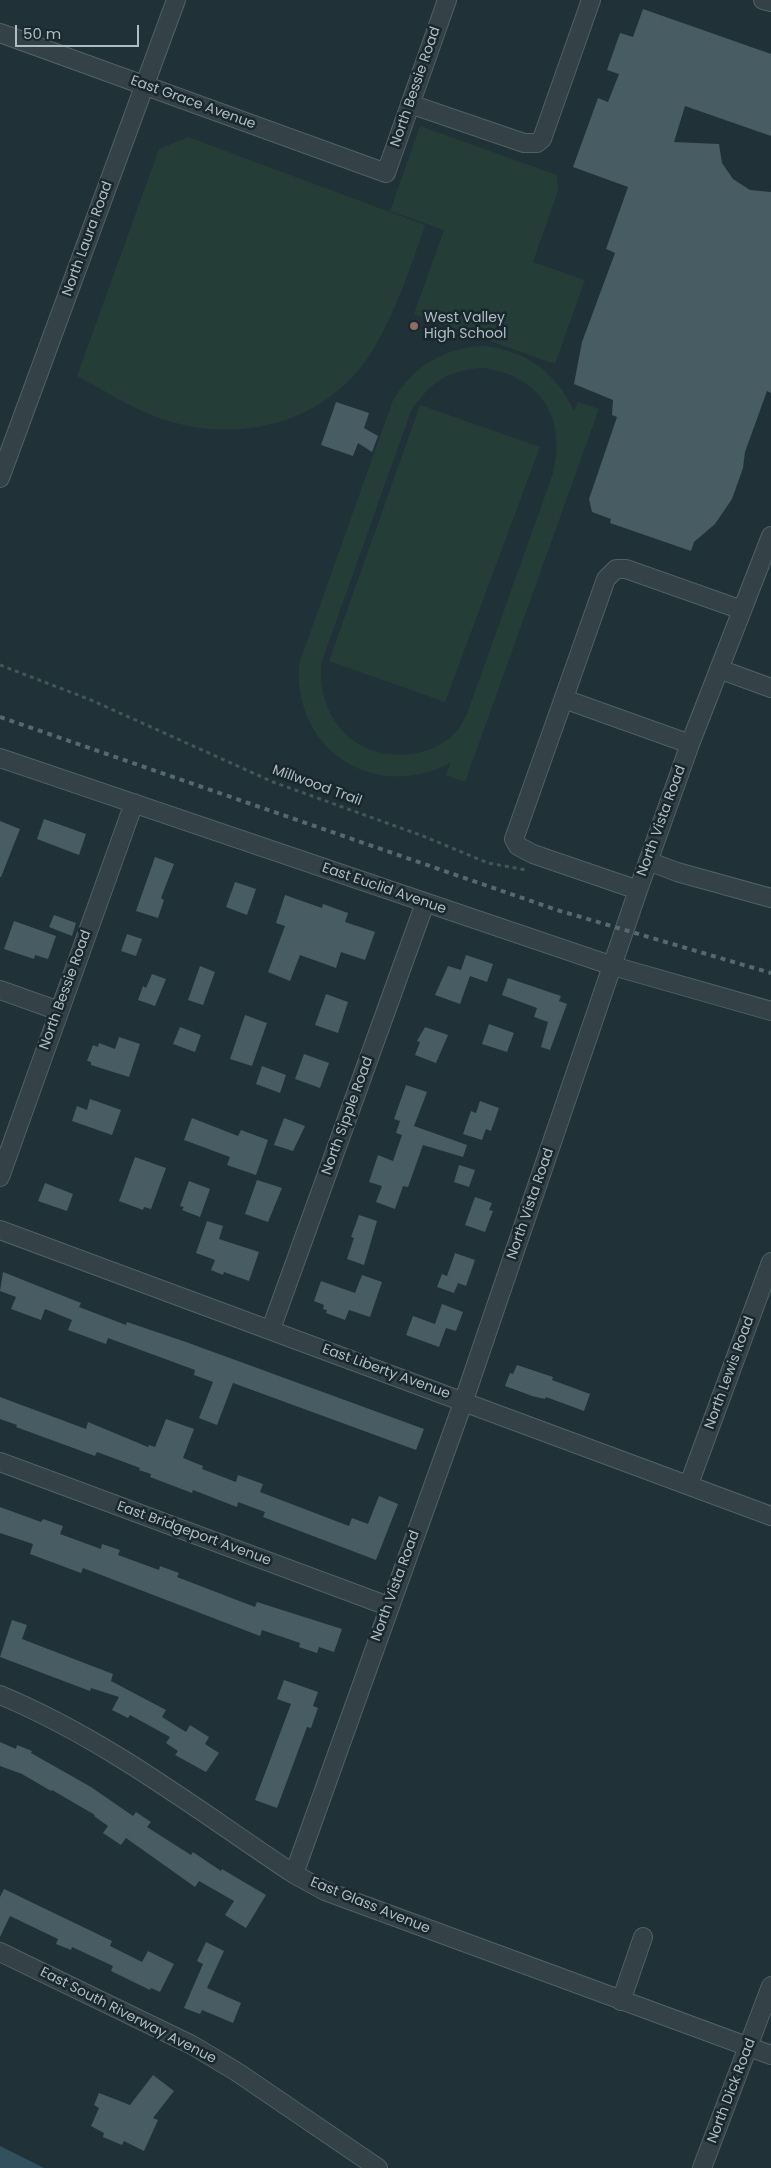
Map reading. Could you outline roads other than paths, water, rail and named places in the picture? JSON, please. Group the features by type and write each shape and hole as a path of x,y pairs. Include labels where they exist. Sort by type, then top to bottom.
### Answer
{"street":[{"name":"North Laura Road","path":"0,478 176,0"},
{"name":"North Bessie Road","path":"386,173 447,0"},
{"path":"410,104 524,143 537,143 542,140 592,0"},
{"path":"762,0 771,2"},
{"name":"East Grace Avenue","path":"0,33 386,173"},
{"name":"North Vista Road","path":"294,1874 388,1606 464,1400 648,861 690,744 771,536"},
{"path":"638,890 533,854 518,846 514,839 606,579 616,569 626,569 742,610"},
{"path":"719,669 771,688"},
{"path":"564,699 690,744"},
{"name":"East Euclid Avenue","path":"0,758 613,966 771,1010"},
{"name":"North Bessie Road","path":"0,1177 134,803"},
{"path":"648,861 677,872 771,898"},
{"name":"North Sipple Road","path":"271,1329 425,903"},
{"path":"0,990 59,1011"},
{"name":"East Liberty Avenue","path":"0,1230 464,1400 771,1516"},
{"name":"North Lewis Road","path":"689,1484 771,1262"},
{"name":"East Bridgeport Avenue","path":"0,1462 388,1606"},
{"name":"East Glass Avenue","path":"0,1695 47,1716 94,1741 294,1874 325,1891 771,2055"},
{"path":"621,2001 643,1937"},
{"name":"East South Riverway Avenue","path":"0,1952 192,2045 237,2072 378,2168"},
{"name":"North Dick Road","path":"702,2168 771,1986"}],"water":[{"path":"0,2146 44,2168 0,2168"}],"railway":[{"path":"0,717 557,910 771,973"}],"place":[{"name":"West Valley High School","path":"414,326"}]}
